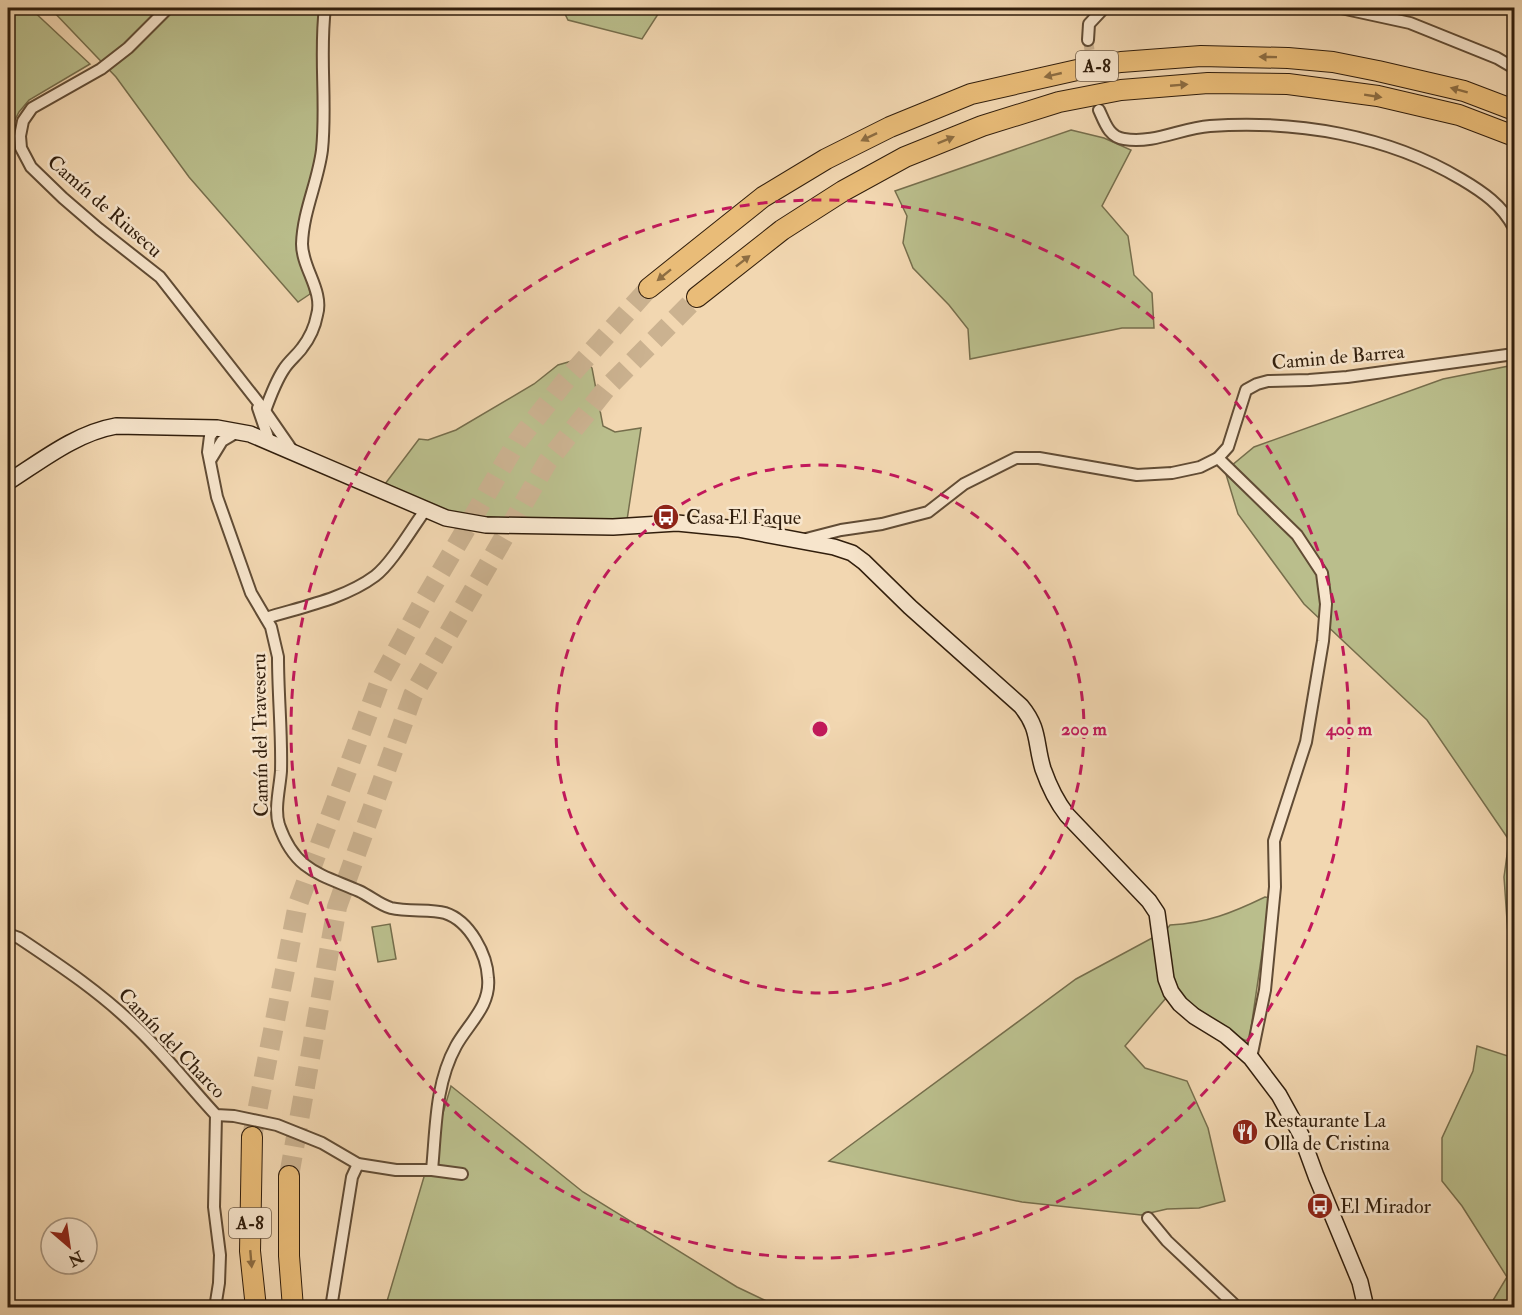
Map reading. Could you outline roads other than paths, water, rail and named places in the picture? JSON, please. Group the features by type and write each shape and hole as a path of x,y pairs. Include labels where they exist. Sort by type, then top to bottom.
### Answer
{"highway":[{"name":"A-8","path":"649,288 763,197 826,159 890,127 971,94 1086,68 1121,62 1201,56 1333,62 1453,88 1515,110"},
{"name":"A-8","path":"697,297 782,230 843,190 905,157 993,122 1059,102 1121,90 1208,83 1288,84 1389,99 1459,115 1515,136"},
{"name":"A-8","path":"252,1137 250,1251 256,1308"},
{"name":"A-8","path":"288,1176 289,1256 293,1308"}],"street":[{"name":"Camín de Riusecu","path":"168,8 128,48 101,69 32,108 23,121 20,136 21,148 31,167 63,198 160,277 257,402 263,414 270,443"},
{"path":"213,455 222,441 258,426 284,370 303,348 309,337 318,312 315,286 304,262 302,246 304,221 322,151 322,36 325,8"},
{"path":"1088,40 1089,24 1105,8"},
{"path":"1341,8 1410,23 1497,58 1515,68"},
{"path":"1099,110 1108,131 1122,139 1150,140 1207,126 1272,125 1342,134 1394,147 1443,168 1488,195 1515,228"},
{"name":"Camin de Barrea","path":"1218,458 1228,447 1246,390 1257,384 1268,381 1347,377 1515,354"},
{"name":"Camín de Riusecu","path":"263,414 273,423 286,444 296,454"},
{"path":"270,443 274,437 273,423"},
{"path":"8,482 66,446 104,428 116,426 217,428 245,433 446,518 486,525 613,527 677,523 738,529 803,540 852,553 1021,706 1032,720 1042,767 1056,801 1149,901 1157,913 1166,979 1171,992 1180,1004 1194,1016 1225,1035 1251,1058 1279,1095 1301,1134 1360,1281 1366,1308"},
{"name":"Camín del Traveseru","path":"217,428 220,434 213,455 217,497 251,593 266,618 275,641 278,657 281,768 278,823 296,855 308,869 322,878 360,892 388,907 444,913 456,919 471,933 485,960 489,980 486,999 456,1046 447,1065 434,1122 432,1170"},
{"path":"803,540 928,512 964,484 1016,458 1039,458 1137,475 1172,473 1200,467 1218,458 1297,535 1322,573 1326,604 1323,641 1306,742 1274,841 1275,887 1266,979 1251,1058"},
{"path":"266,618 348,591 375,576 426,509"},
{"name":"Camín del Charco","path":"8,934 19,938 92,987 177,1069 216,1115 234,1116 277,1125 322,1143 358,1164 396,1170 432,1170 462,1174"},
{"path":"215,1308 220,1264 214,1207 216,1115"},
{"path":"331,1308 352,1177 358,1164"},
{"path":"1148,1218 1167,1241 1231,1305"}],"tunnel":[{"path":"1088,40 1097,99"},
{"path":"252,1137 298,904 380,681 422,604 517,442 566,380 649,288"},
{"path":"289,1176 337,907 413,695 548,461 606,389 697,297"}],"place":[{"name":"Casa El Faque","path":"666,517"},
{"name":"Restaurante La Olla de Cristina","path":"1245,1132"},
{"name":"El Mirador","path":"1320,1206"}]}
